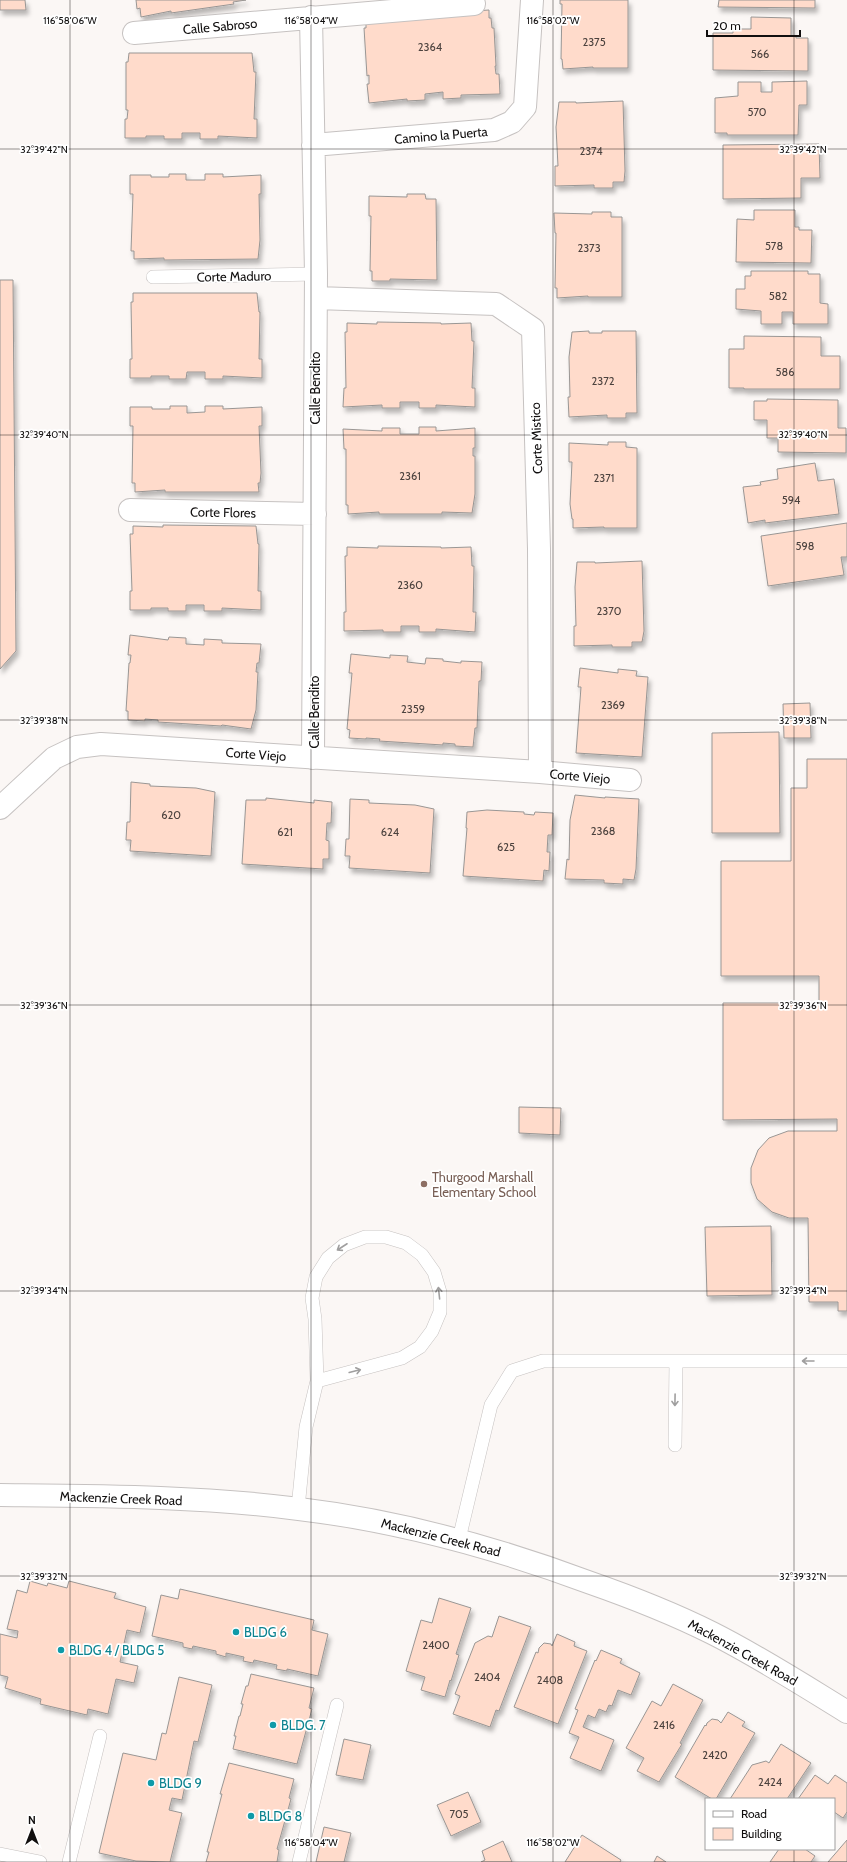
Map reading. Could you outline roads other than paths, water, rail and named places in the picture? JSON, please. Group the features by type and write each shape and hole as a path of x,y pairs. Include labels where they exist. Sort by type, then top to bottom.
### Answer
{"street":[{"name":"Camino la Puerta","path":"313,145 494,130 512,122 525,107 532,0"},
{"name":"Calle Sabroso","path":"134,33 474,4"},
{"name":"Calle Bendito","path":"311,18 316,274 313,758"},
{"name":"Corte Mistico","path":"316,298 496,304 533,329 539,549 540,772"},
{"name":"Corte Flores","path":"130,510 315,514"},
{"name":"Corte Viejo","path":"0,808 54,758 77,747 101,744 540,772 630,780"},
{"name":"Mackenzie Creek Road","path":"0,1495 185,1500 298,1508 370,1519 459,1539 531,1561 654,1606 713,1633 847,1712"}],"lane":[{"name":"Corte Maduro","path":"153,277 316,274"},
{"path":"298,1508 306,1427 317,1381 315,1319 312,1298 316,1277 328,1258 344,1245 365,1237 386,1237 406,1243 422,1255 434,1272 438,1285 440,1292 440,1312 432,1331 420,1347 402,1358 317,1381"},
{"path":"459,1539 491,1405 512,1371 543,1360 847,1361"},
{"path":"675,1445 676,1361"},
{"path":"299,1862 337,1705"},
{"path":"69,1862 100,1736"},
{"path":"0,1854 40,1862"}],"place":[{"name":"Thurgood Marshall Elementary School","path":"424,1184"},
{"name":"BLDG 6","path":"236,1632"},
{"name":"BLDG 4 / BLDG 5","path":"61,1650"},
{"name":"BLDG. 7","path":"273,1725"},
{"name":"BLDG 9","path":"151,1783"},
{"name":"BLDG 8","path":"251,1816"}]}
